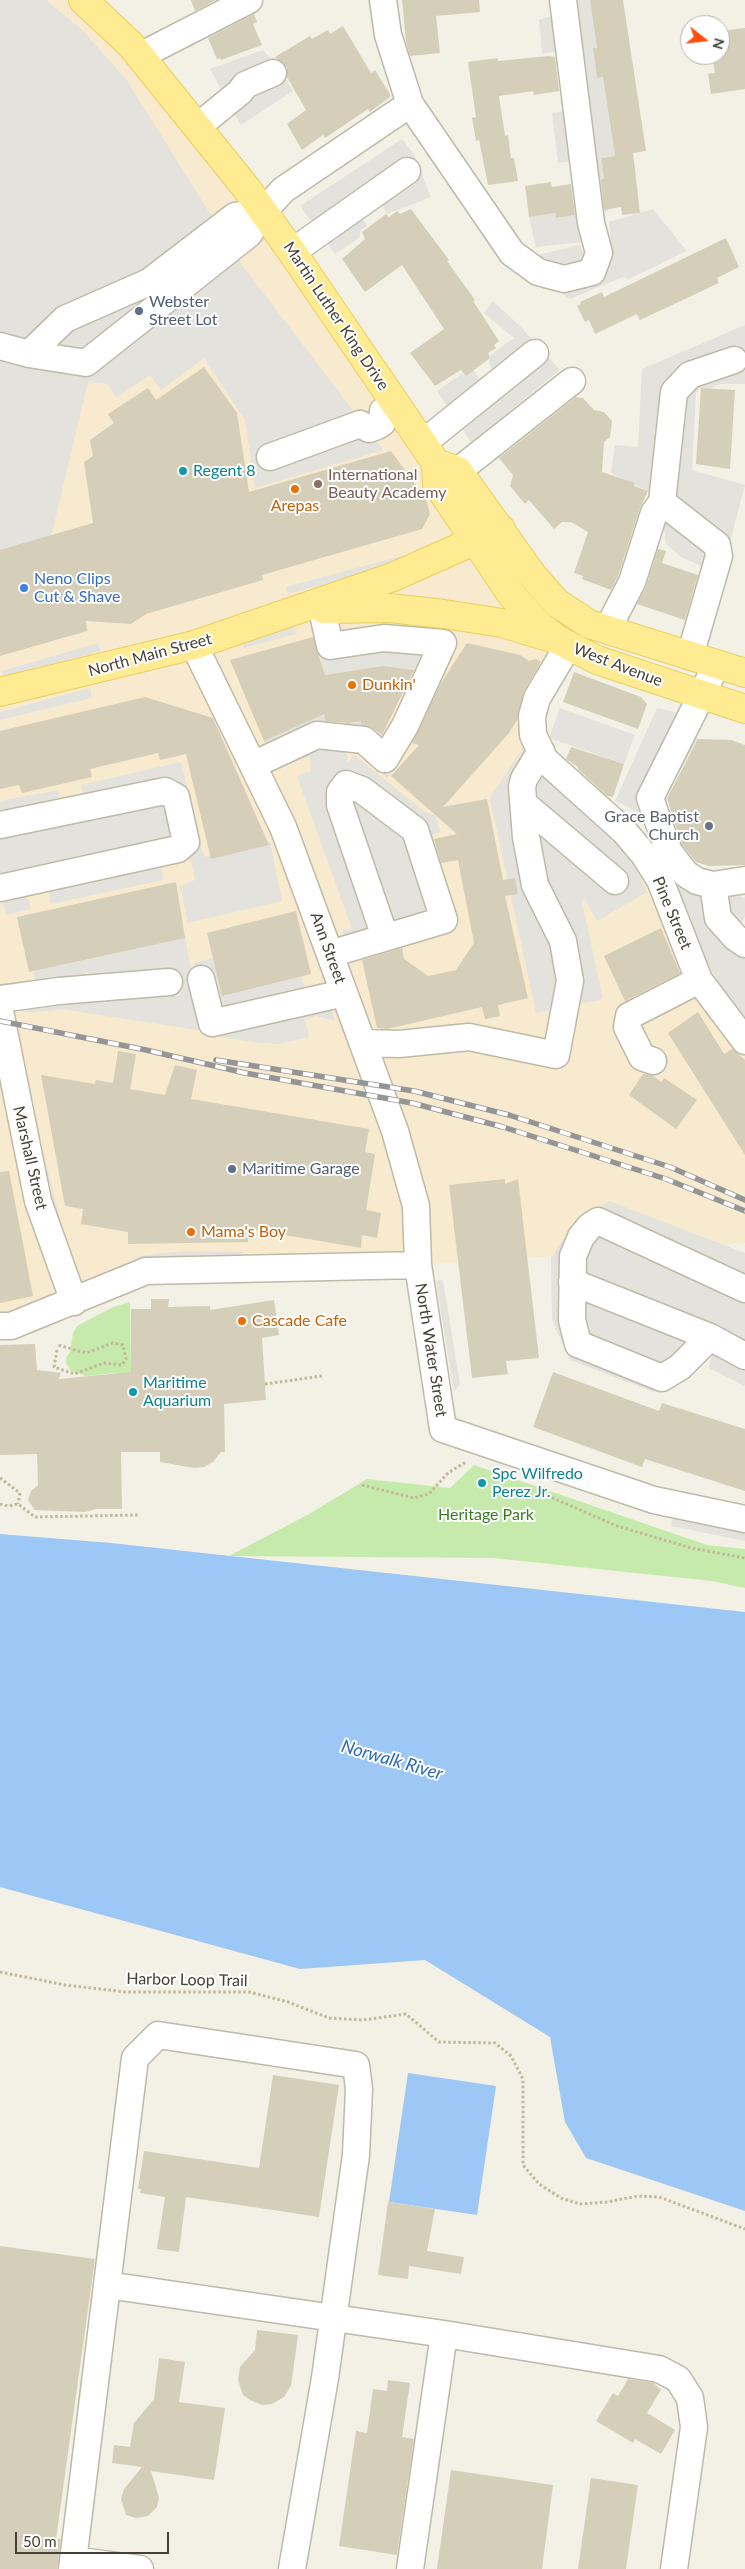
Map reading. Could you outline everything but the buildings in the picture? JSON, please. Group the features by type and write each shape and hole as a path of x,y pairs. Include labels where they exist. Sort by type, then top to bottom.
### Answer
{"main road":[{"name":"Martin Luther King Drive","path":"83,0 140,56 264,211 292,252 389,407 439,459 501,529 533,576 557,603 598,627"},
{"name":"West Avenue","path":"439,459 437,484 511,594 538,624 563,643 596,660 745,709"},
{"name":"North Main Street","path":"0,692 194,645 310,609 393,577 501,529"},
{"name":"North Main Street","path":"310,609 399,609 458,616 502,623 563,643"},
{"name":"West Avenue","path":"598,627 745,673"}],"street":[{"path":"140,56 249,0"},
{"path":"383,0 388,35 410,104 512,253 538,272 564,278 592,272 599,253 591,223 563,0"},
{"path":"196,127 240,92 245,85 273,73"},
{"path":"0,346 29,354 86,363 249,234 264,211 283,190 410,104"},
{"path":"292,252 408,172"},
{"path":"29,354 65,319 149,282 235,216 264,211"},
{"path":"439,459 535,353"},
{"path":"598,627 632,582 654,513 662,502 674,392 690,375 734,360"},
{"path":"439,459 572,381"},
{"path":"270,457 360,424 369,429 377,426 382,423 389,407"},
{"path":"662,502 672,512 717,545 719,556 690,656"},
{"path":"310,609 330,646 384,638 443,643"},
{"path":"399,609 400,640"},
{"path":"253,765 317,735 364,740 385,759 405,726 443,643 458,616"},
{"name":"Pine Street","path":"563,643 537,698 532,716 533,735 545,760 624,831 645,856 660,880 699,980 745,1041"},
{"name":"Ann Street","path":"194,645 283,827 395,1131 416,1206 418,1265"},
{"path":"717,664 650,798 669,852 686,874 697,882 714,885 745,880"},
{"path":"362,1043 398,1044 469,1037 556,1055 570,981 562,941 535,885 526,837 524,804 524,779 541,751"},
{"path":"330,954 444,920 415,830 362,790 346,784 340,792 340,805 385,937"},
{"path":"0,825 165,791 176,797 186,842 178,849 0,888"},
{"path":"524,804 615,881"},
{"path":"714,885 718,918 735,938 745,944"},
{"path":"201,979 212,1023 344,993"},
{"path":"653,1061 642,1057 627,1027 629,1016 699,980"},
{"path":"0,999 59,991 169,982"},
{"name":"Marshall Street","path":"1,1026 38,1202 74,1302"},
{"path":"710,1337 680,1367 662,1378 578,1344 572,1320 572,1282 573,1256 581,1237 598,1220 745,1289"},
{"name":"North Water Street","path":"0,1326 11,1326 74,1302 146,1271 418,1265 443,1429 654,1500 745,1519"},
{"path":"572,1282 710,1337 745,1356"},
{"path":"140,2569 72,2565 135,2058 158,2035 356,2065 359,2089 356,2155 334,2317 292,2569"},
{"path":"106,2285 334,2317 659,2368 678,2379 690,2398 694,2427 674,2569"},
{"path":"410,2569 444,2334"}],"path":[{"path":"113,1343 122,1345 126,1359 122,1365 104,1363 74,1374 54,1367 58,1348 86,1353 113,1343"},
{"path":"265,1384 322,1376"},
{"path":"443,1429 467,1462"},
{"path":"362,1485 414,1498 428,1494 448,1473 467,1462 476,1460"},
{"path":"0,1478 20,1493 18,1504"},
{"path":"541,1482 546,1495 617,1526 691,1548 745,1558"},
{"path":"0,1504 8,1506 18,1504 35,1517 138,1515"},
{"name":"Harbor Loop Trail","path":"0,1972 65,1985 126,1992 250,1992 288,2002 329,2018 363,2020 406,2014 439,2042 495,2043 511,2056 524,2079 523,2165 539,2184 561,2198 580,2204 607,2202 638,2196 659,2197 745,2229"}],"shaded area":[{"path":"0,0 83,0 131,45 531,598 555,625 574,634 533,735 624,831 745,1041 745,1243 418,1265 146,1271 0,1326"},
{"name":"Webster Street Lot","path":"0,0 46,0 82,30 126,79 242,265 383,450 255,488 245,420 204,358 161,390 150,375 116,398 108,384 88,382 51,537 0,550"},
{"path":"553,0 590,0 597,48 593,49 597,78 603,77 615,156 601,158 609,209 604,213 608,238 611,237 609,222 653,209 687,251 629,279 623,277 570,299 564,295 542,268 537,255 579,245 584,253 587,251 583,242 536,247 529,217 556,213 557,218 580,214 574,161 558,163 552,113 568,110 561,50 542,54 539,20 552,16"},
{"path":"263,50 279,68 293,91 241,125 210,69"},
{"path":"402,139 414,154 431,197 387,214 379,201 359,213 367,226 360,231 360,237 335,254 300,206"},
{"path":"493,301 522,328 560,370 471,442 437,391 463,373 466,376 474,370 480,381 494,373 489,364 490,355 514,338 484,313"},
{"path":"745,325 745,384 720,384 709,389 701,388 696,393 692,470 745,485 721,575 681,557 666,544 664,528 666,515 652,493 611,473 615,445 638,447 642,369"},
{"path":"401,556 403,563 288,594 286,587"},
{"path":"294,626 296,634 244,648 242,641"},
{"path":"419,630 435,679 392,772 387,778 344,742 348,763 354,755 425,812 436,816 441,832 427,836 451,906 351,954 342,930 352,929 297,776 311,771 310,756 278,769 264,741 297,726 288,685 316,679 327,727 361,721 362,730 391,738 420,670 383,666 325,675 316,636"},
{"path":"98,643 101,651 3,678 2,671"},
{"path":"90,688 92,698 0,720 0,712"},
{"path":"686,707 698,739 666,796 678,857 727,891 745,898 745,916 741,925 745,927 745,1026 704,958 690,916 649,827 632,809 615,801 657,708 684,714"},
{"path":"560,708 635,735 624,764 549,738"},
{"path":"524,746 543,777 629,854 647,892 597,921 585,899 582,902 603,999 536,1013 490,798"},
{"path":"181,762 204,857 270,842 282,901 188,923 180,886 195,880 191,861 187,857 161,864 163,880 51,904 48,889 27,894 31,909 7,915 0,896 0,801 58,790 61,805 85,800 81,785"},
{"path":"185,938 203,1031 62,1009 33,1013 22,1011 17,988 36,987 34,971"},
{"path":"213,958 302,976 305,992 316,989 321,981 335,1021 316,1016 305,1019 309,1037 277,1044 207,1035 194,963"},
{"path":"46,1164 61,1224 53,1226 39,1165"},
{"path":"609,1201 745,1253 745,1386 709,1368 713,1350 675,1384 653,1392 570,1360 552,1320 551,1258 572,1227"},
{"path":"182,1251 243,1252 243,1259 141,1263 139,1256"},
{"path":"443,1280 460,1384 454,1392 436,1281"},
{"path":"673,1516 745,1531 745,1541 671,1526"}],"green space":[{"path":"130,1302 131,1374 116,1376 115,1373 86,1376 71,1371 66,1363 66,1358 70,1352 73,1333 77,1326 113,1307"},
{"name":"Heritage Park","path":"474,1465 707,1545 745,1549 745,1588 712,1581 493,1558 229,1556 309,1514 367,1479 450,1488"}],"water":[{"name":"Norwalk River","path":"0,1534 111,1543 745,1612 745,2211 586,2158 565,2122 550,2037 425,1960 300,1969 0,1887"},
{"path":"408,2073 496,2086 477,2215 389,2202"}],"railway":[{"path":"0,1021 146,1050 245,1073 412,1103 503,1127 666,1179 745,1211"},
{"path":"216,1060 414,1091 509,1115 670,1167 745,1200"}],"place":[{"name":"Webster Street Lot","path":"139,311"},
{"name":"Regent 8","path":"183,471"},
{"name":"International Beauty Academy","path":"318,484"},
{"name":"Arepas","path":"295,489"},
{"name":"Neno Clips Cut & Shave","path":"24,588"},
{"name":"Dunkin'","path":"352,685"},
{"name":"Grace Baptist Church","path":"709,826"},
{"name":"Maritime Garage","path":"232,1169"},
{"name":"Mama's Boy","path":"191,1232"},
{"name":"Cascade Cafe","path":"242,1321"},
{"name":"Maritime Aquarium","path":"133,1392"},
{"name":"Spc Wilfredo Perez Jr.","path":"482,1483"}]}
